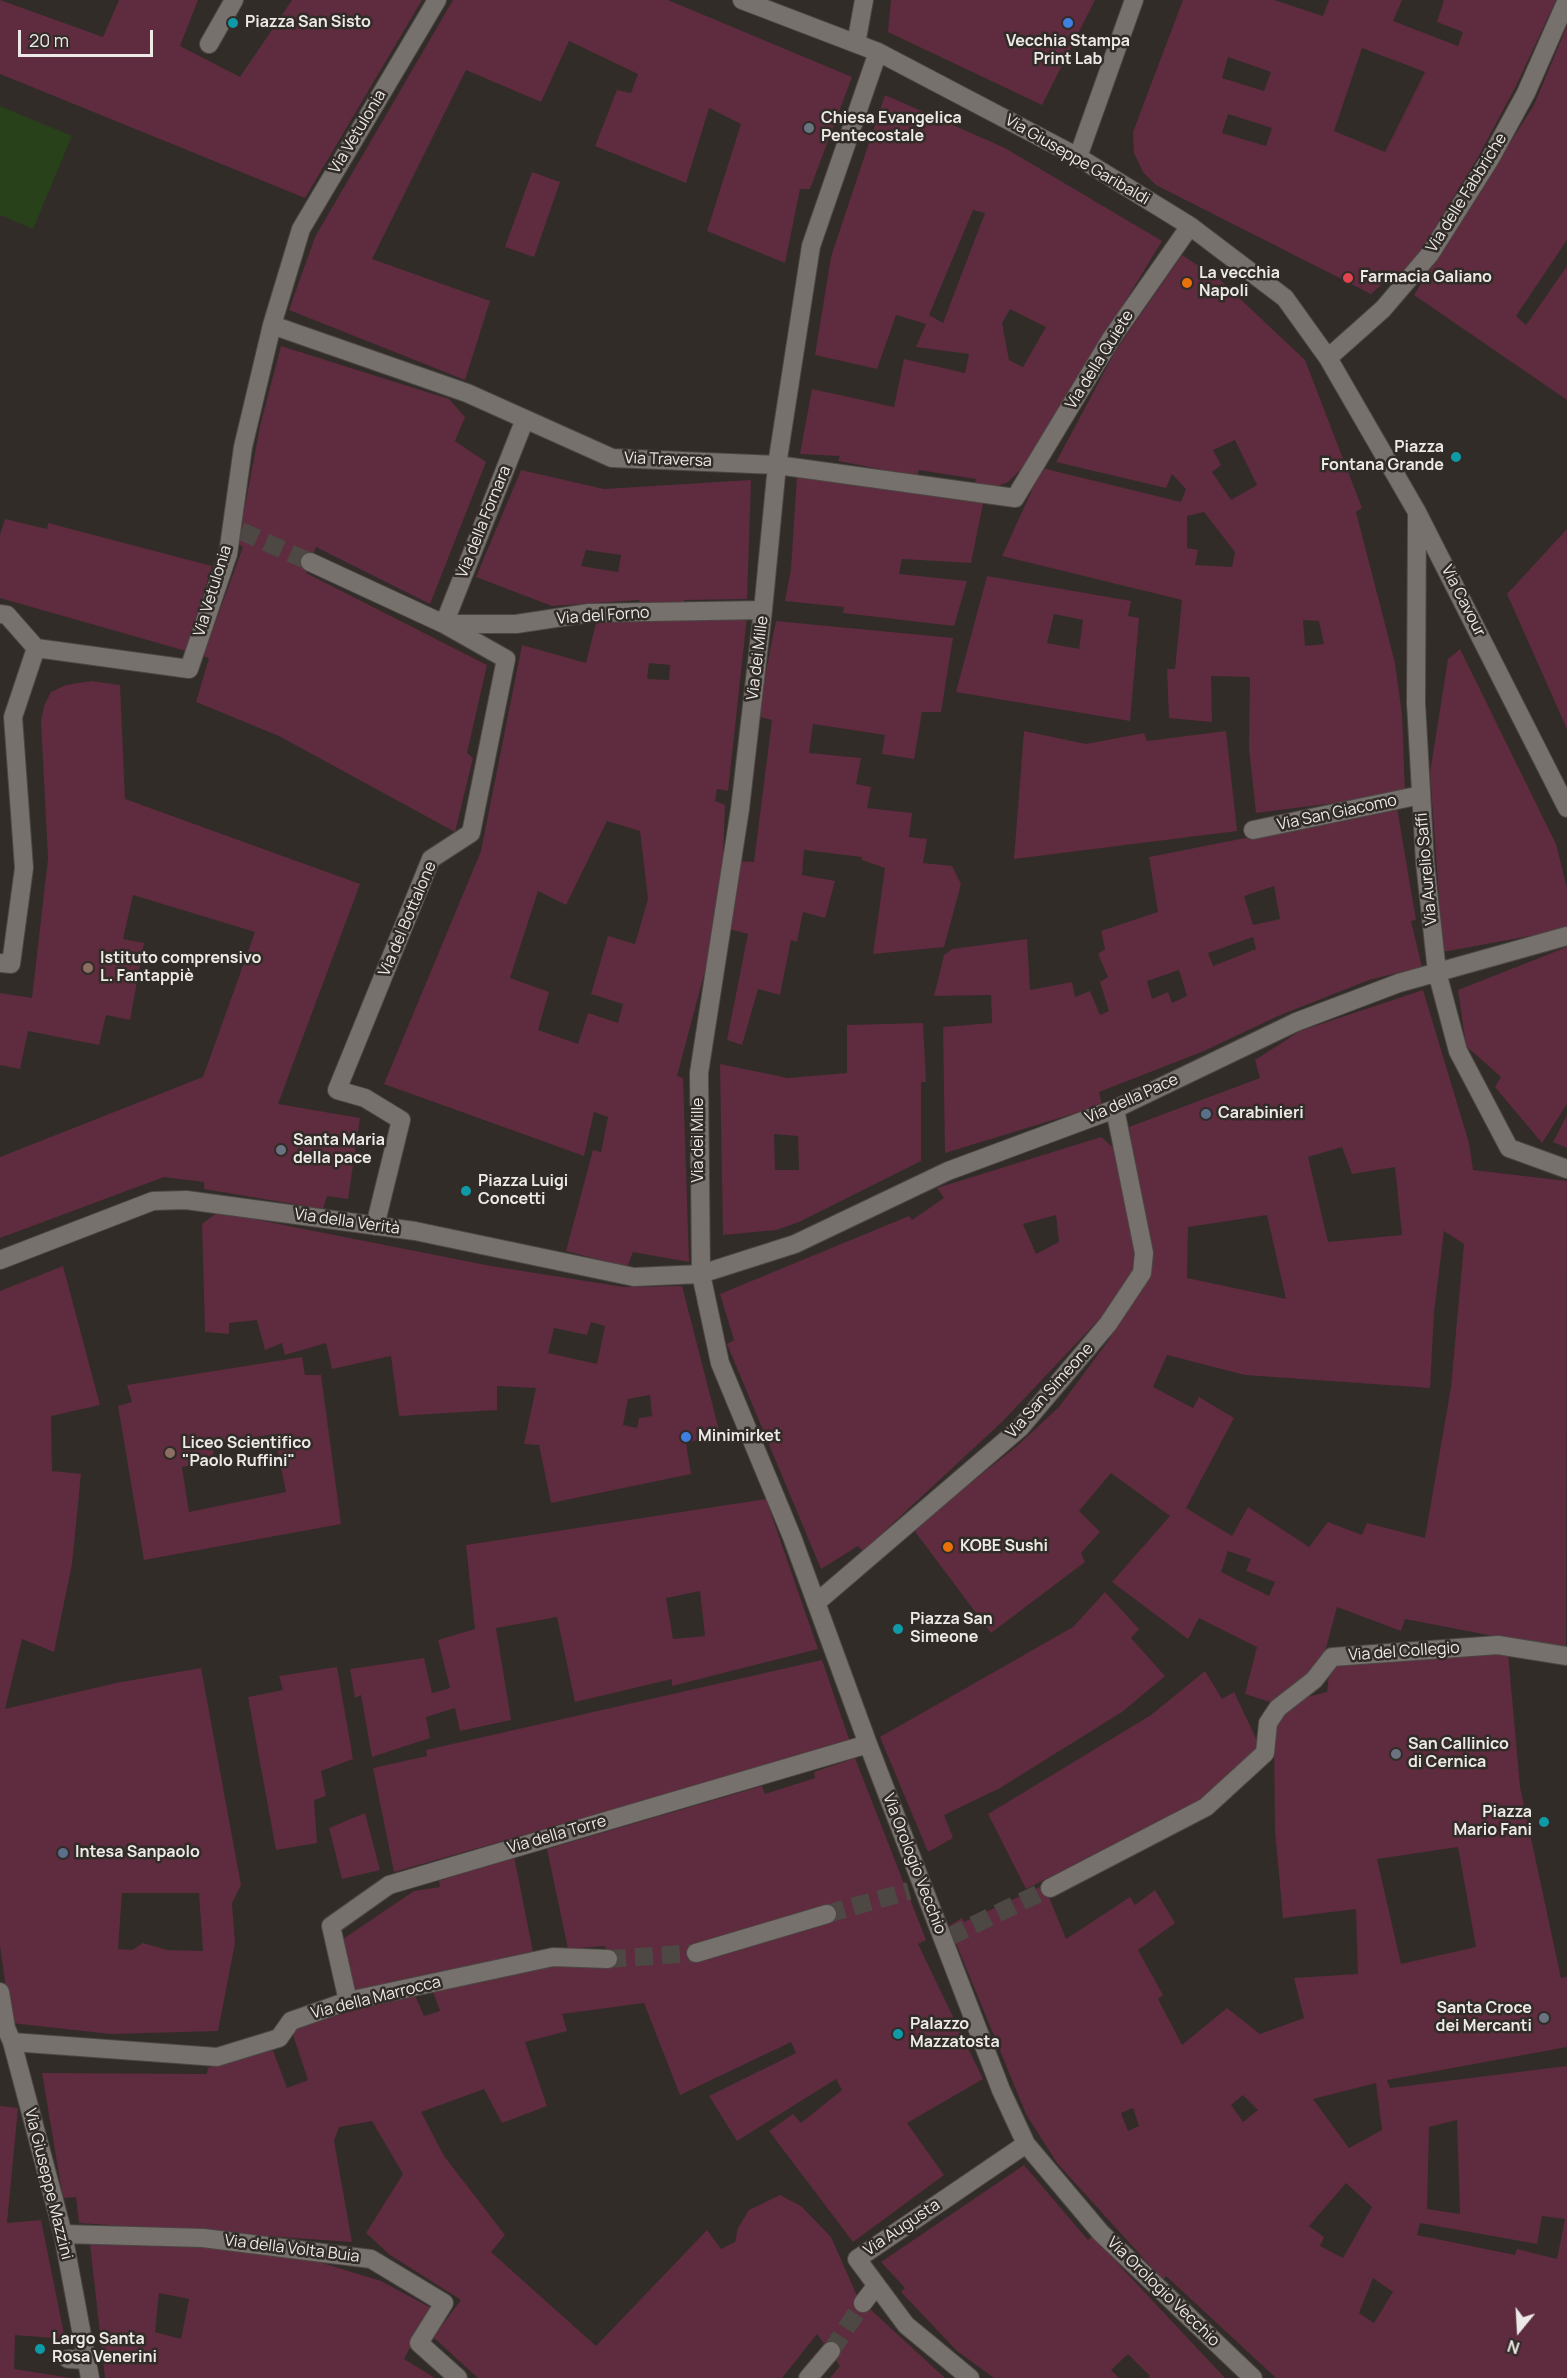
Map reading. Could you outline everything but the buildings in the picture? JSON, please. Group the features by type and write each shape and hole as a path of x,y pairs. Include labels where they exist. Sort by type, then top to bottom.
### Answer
{"street":[{"path":"209,44 234,0"},
{"name":"Via Vetulonia","path":"36,648 189,669 236,529 243,447 272,326 301,229 437,0"},
{"name":"Via Giuseppe Garibaldi","path":"742,0 878,52 1078,157 1190,226 1285,298 1328,358 1353,398"},
{"path":"856,44 864,0"},
{"path":"1078,157 1134,0"},
{"name":"Via delle Fabbriche","path":"1328,358 1383,309 1430,254 1526,93 1567,0"},
{"name":"Via dei Mille","path":"701,1274 699,1072 740,810 764,610 777,465 811,246 878,52"},
{"name":"Via della Quiete","path":"1015,498 1111,339 1190,226"},
{"name":"Via Traversa","path":"272,326 467,393 612,458 777,465 1015,498"},
{"name":"Via Cavour","path":"1353,398 1417,512 1567,808"},
{"name":"Via della Fornara","path":"444,624 525,419"},
{"name":"Via Aurelio Saffi","path":"1417,512 1416,704 1421,795 1437,972 1458,1052 1509,1148 1567,1169"},
{"name":"Via del Bottalone","path":"310,562 444,624 506,659 471,833 431,859 337,1090 365,1098 401,1120 375,1226"},
{"name":"Via del Forno","path":"444,624 516,624 589,613 764,610"},
{"path":"0,614 6,615 36,648 13,717 24,868 10,964 0,963"},
{"name":"Via San Giacomo","path":"1253,830 1421,795"},
{"name":"Via della Pace","path":"701,1274 795,1244 948,1171 1115,1109 1296,1022 1399,983 1567,936"},
{"name":"Via San Simeone","path":"816,1603 1020,1428 1108,1324 1142,1273 1144,1253 1115,1109"},
{"name":"Via della Verità","path":"0,1260 153,1201 186,1200 416,1231 634,1277 701,1274"},
{"name":"Via Orologio Vecchio","path":"701,1274 720,1363 816,1603 868,1744 916,1888 946,1938 1001,2090 1026,2144 1101,2234 1248,2376"},
{"name":"Via del Collegio","path":"1050,1888 1206,1807 1265,1753 1268,1723 1278,1708 1314,1680 1332,1657 1498,1645 1567,1656"},
{"name":"Via della Torre","path":"348,2001 330,1926 389,1885 868,1744"},
{"path":"696,1953 827,1914"},
{"name":"Via della Marrocca","path":"6,2033 217,2057 279,2038 291,2020 348,2001 553,1957 608,1959"},
{"name":"Via Giuseppe Mazzini","path":"0,1992 6,2033 63,2234 82,2366"},
{"name":"Via Augusta","path":"970,2378 906,2325 856,2259 1026,2144"},
{"name":"Via della Volta Buia","path":"63,2234 203,2238 371,2259 444,2303 419,2343 458,2378"},
{"path":"863,2303 876,2286"},
{"path":"808,2378 831,2351"}],"green space":[{"path":"0,106 72,136 33,229 0,215"}],"tunnel":[{"path":"241,531 310,562"},
{"path":"949,1937 1050,1888"},
{"path":"827,1914 909,1891"},
{"path":"608,1959 696,1953"},
{"path":"831,2351 863,2303"}],"place":[{"name":"Piazza San Sisto","path":"233,23"},
{"name":"Vecchia Stampa Print Lab","path":"1068,23"},
{"name":"Chiesa Evangelica Pentecostale","path":"809,128"},
{"name":"Farmacia Galiano","path":"1348,278"},
{"name":"La vecchia Napoli","path":"1187,283"},
{"name":"Piazza Fontana Grande","path":"1456,457"},
{"name":"Istituto comprensivo L. Fantappiè","path":"88,968"},
{"name":"Carabinieri","path":"1206,1114"},
{"name":"Santa Maria della pace","path":"281,1150"},
{"name":"Piazza Luigi Concetti","path":"466,1191"},
{"name":"Minimirket","path":"686,1437"},
{"name":"Liceo Scientifico \"Paolo Ruffini\"","path":"170,1453"},
{"name":"KOBE Sushi","path":"948,1547"},
{"name":"Piazza San Simeone","path":"898,1629"},
{"name":"San Callinico di Cernica","path":"1396,1754"},
{"name":"Piazza Mario Fani","path":"1544,1822"},
{"name":"Intesa Sanpaolo","path":"63,1853"},
{"name":"Santa Croce dei Mercanti","path":"1544,2018"},
{"name":"Palazzo Mazzatosta","path":"898,2034"},
{"name":"Largo Santa Rosa Venerini","path":"40,2349"}]}
